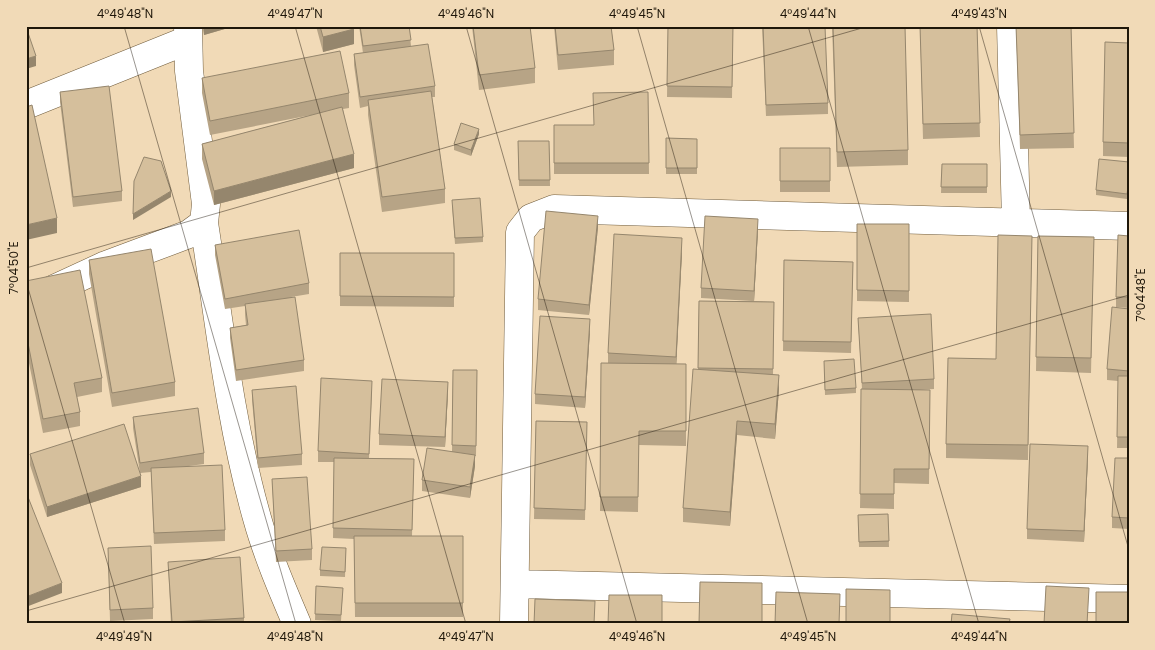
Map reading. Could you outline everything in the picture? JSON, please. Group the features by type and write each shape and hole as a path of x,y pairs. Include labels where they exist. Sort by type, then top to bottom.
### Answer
{"street":[{"path":"1011,26 1016,222"},
{"path":"26,105 188,33 188,70 206,204 204,224 240,449 257,519 297,624"},
{"path":"514,624 520,232 531,218 554,209 1129,226"},
{"path":"26,302 106,265 189,234 204,224"},
{"path":"515,584 1129,599"}],"building":[{"path":"320,26 353,26 354,29 323,37"},
{"path":"360,26 409,26 411,40 363,46"},
{"path":"473,26 530,26 535,68 479,75"},
{"path":"555,26 611,26 614,50 558,55"},
{"path":"668,26 733,26 732,87 667,86"},
{"path":"763,26 825,26 828,103 766,105"},
{"path":"833,26 905,26 908,150 837,152"},
{"path":"920,26 977,26 980,123 923,124"},
{"path":"1016,26 1071,26 1074,133 1020,135"},
{"path":"26,27 36,56 26,59"},
{"path":"1105,42 1129,43 1129,143 1103,142"},
{"path":"428,44 435,86 360,97 354,54"},
{"path":"340,51 349,93 210,121 202,78"},
{"path":"109,86 122,191 73,197 60,92"},
{"path":"431,91 445,189 382,197 368,100"},
{"path":"648,92 649,163 554,163 554,125 594,125 593,93"},
{"path":"32,105 57,218 26,225 26,107"},
{"path":"342,107 354,154 214,191 202,144"},
{"path":"461,123 479,129 471,150 454,144"},
{"path":"666,138 697,139 697,168 666,168"},
{"path":"518,141 549,141 550,180 519,180"},
{"path":"780,148 830,148 830,181 780,181"},
{"path":"144,157 161,161 171,191 133,214 134,181"},
{"path":"1099,159 1129,162 1127,194 1096,190"},
{"path":"942,164 987,164 987,187 941,187"},
{"path":"480,198 483,237 455,238 452,200"},
{"path":"546,211 598,216 589,305 538,299"},
{"path":"705,216 758,219 754,291 701,288"},
{"path":"857,224 909,224 909,291 857,290"},
{"path":"299,230 309,283 225,299 215,245"},
{"path":"614,234 682,238 676,357 608,353"},
{"path":"998,235 1032,236 1028,445 946,444 948,358 996,359"},
{"path":"1118,235 1129,236 1129,297 1116,297"},
{"path":"1038,236 1094,237 1091,358 1036,357"},
{"path":"151,249 175,382 112,393 89,260"},
{"path":"340,253 454,253 454,297 340,296"},
{"path":"784,260 853,262 851,342 783,341"},
{"path":"80,270 102,378 74,383 80,412 43,419 26,333 26,281"},
{"path":"295,297 304,360 236,370 230,328 248,325 245,304"},
{"path":"699,301 774,302 773,369 698,368"},
{"path":"1112,307 1129,309 1129,371 1107,369"},
{"path":"931,314 934,379 862,383 858,318"},
{"path":"540,316 590,319 585,397 535,394"},
{"path":"854,359 856,388 825,390 824,361"},
{"path":"601,363 686,364 686,431 639,431 638,497 600,497"},
{"path":"693,369 779,375 775,424 737,421 730,512 683,508"},
{"path":"453,370 477,370 476,446 452,445"},
{"path":"1118,376 1129,376 1129,437 1117,437"},
{"path":"321,378 372,381 369,454 318,451"},
{"path":"382,379 448,382 445,437 379,434"},
{"path":"296,386 302,454 258,458 252,390"},
{"path":"861,389 930,390 929,469 894,469 894,494 860,494"},
{"path":"198,408 204,453 140,463 133,417"},
{"path":"536,421 587,422 585,510 534,508"},
{"path":"124,424 141,476 47,507 30,454"},
{"path":"1030,444 1088,446 1084,531 1027,529"},
{"path":"427,448 475,455 470,487 422,480"},
{"path":"334,458 414,459 412,530 333,528"},
{"path":"1115,458 1129,458 1129,518 1112,517"},
{"path":"222,465 225,530 154,533 151,468"},
{"path":"307,477 312,549 276,551 272,479"},
{"path":"26,492 62,583 26,597"},
{"path":"888,514 889,541 859,542 858,515"},
{"path":"354,536 463,536 463,603 355,603"},
{"path":"151,546 153,608 110,610 108,548"},
{"path":"322,547 346,548 345,572 320,570"},
{"path":"240,557 244,618 172,622 168,562"},
{"path":"700,582 762,583 762,624 699,624"},
{"path":"316,586 343,588 341,615 315,614"},
{"path":"1046,586 1089,588 1087,624 1044,624"},
{"path":"846,589 890,590 890,624 846,624"},
{"path":"776,592 840,594 839,624 775,624"},
{"path":"1096,592 1129,592 1129,624 1096,624"},
{"path":"609,595 662,595 662,624 608,624"},
{"path":"535,599 595,601 594,624 534,624"},
{"path":"952,614 1010,619 1009,624 951,624"}]}
